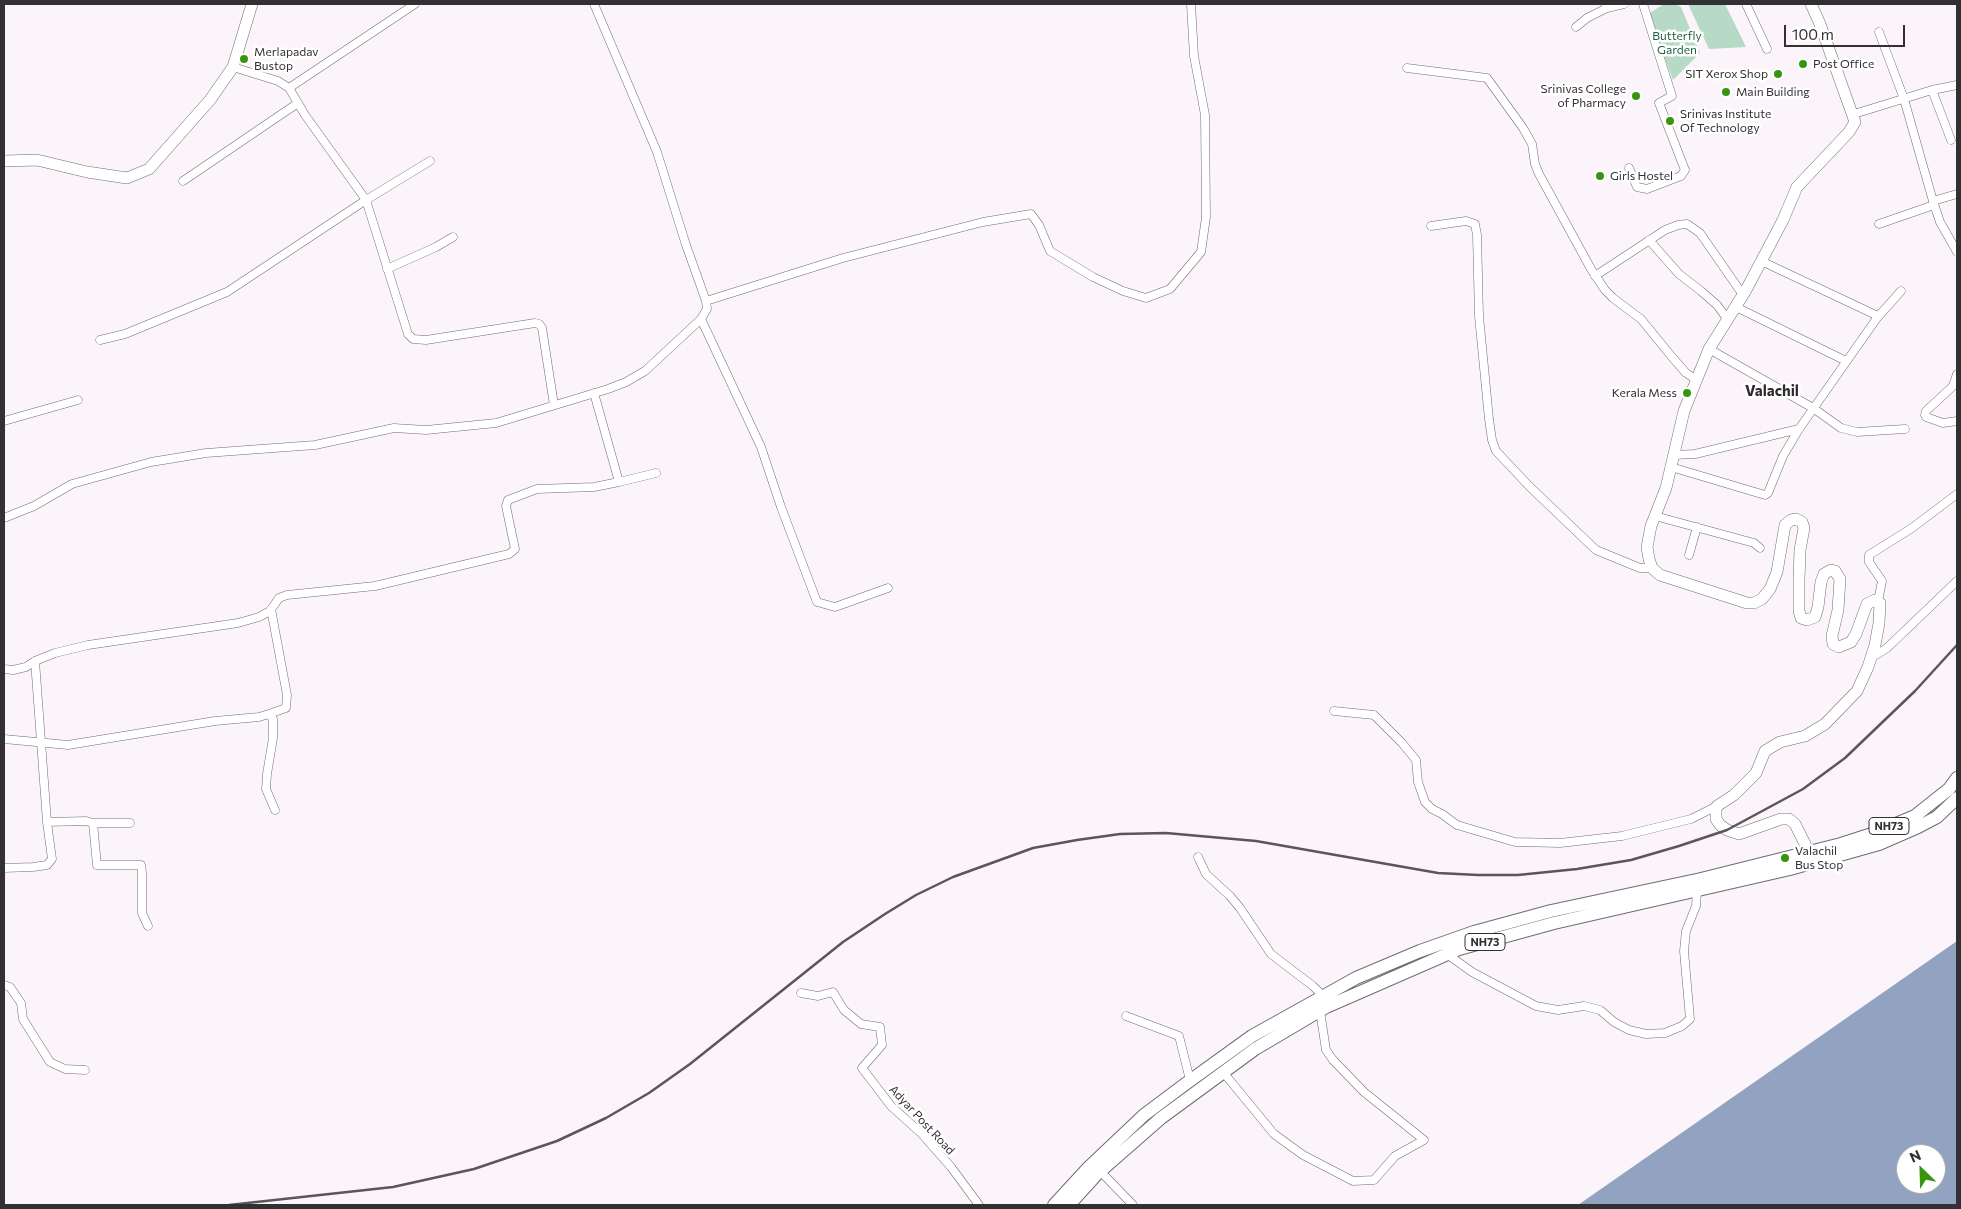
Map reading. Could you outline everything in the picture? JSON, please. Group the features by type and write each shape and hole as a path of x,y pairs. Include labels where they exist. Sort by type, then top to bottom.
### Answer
{"highway":[{"name":"NH73","path":"1069,1205 1085,1179 1100,1171 1161,1118 1255,1049 1320,1011 1458,949 1554,923 1697,891 1812,857 1915,816 1949,789 1957,778"},
{"name":"NH73","path":"1054,1205 1085,1179 1144,1115 1190,1080 1252,1036 1365,974 1420,951 1474,932 1551,911 1879,844 1937,817 1957,798"}],"main road":[{"path":"4,161 37,160 87,172 127,178 149,169 210,100 233,67 252,4"},
{"path":"1810,4 1854,114 1855,122 1849,132 1797,187 1783,220 1761,262 1736,307 1709,349 1684,411 1666,488 1648,536 1647,547 1652,568 1660,575 1747,603 1759,601 1770,589 1777,572 1785,525 1791,520 1796,519 1802,522 1804,528 1800,550 1799,610 1801,618 1807,620 1815,617 1821,582 1824,574 1829,570 1835,571 1840,580 1838,610 1832,636 1834,644 1839,647 1851,642 1870,601 1878,601 1881,606 1871,658 1856,691 1825,724 1805,736 1780,742 1765,751 1756,773 1734,795 1717,806 1716,819 1720,825 1726,830 1739,834 1780,819 1789,819 1795,824 1812,857"}],"street":[{"path":"290,88 415,4"},
{"path":"4,518 34,506 72,484 151,462 206,453 316,445 394,428 426,430 496,422 594,393 626,382 645,371 701,319 707,309 706,301 686,246 657,152 594,4"},
{"path":"706,301 843,258 982,222 1031,214 1039,225 1050,251 1093,278 1146,298 1170,290 1201,252 1206,217 1205,115 1194,56 1191,4"},
{"path":"1576,27 1606,6 1624,4"},
{"path":"1629,168 1637,187 1647,189 1681,176 1685,170 1659,103 1672,96 1643,4"},
{"path":"1746,4 1768,49"},
{"path":"1879,32 1904,99 1940,222 1956,247"},
{"path":"233,67 278,80 290,88 298,103 366,200 408,334 414,339 426,340 535,323 539,324 542,328 554,404"},
{"path":"1407,68 1487,78 1523,128 1532,144 1535,164 1539,174 1595,276 1613,298 1641,319 1676,362 1696,380"},
{"path":"1854,114 1957,84"},
{"path":"1932,90 1950,140"},
{"path":"183,180 298,103"},
{"path":"100,340 125,334 226,292 366,200 430,161"},
{"path":"1879,224 1957,194"},
{"path":"1431,226 1466,221 1475,224 1477,235 1479,316 1488,410 1492,440 1496,451 1528,486 1596,550 1640,568 1652,568"},
{"path":"1595,276 1665,230 1687,224 1708,243 1743,295"},
{"path":"387,269 436,248 453,237"},
{"path":"1649,240 1679,274 1706,296 1728,320"},
{"path":"1761,262 1878,316"},
{"path":"1672,461 1765,495 1768,493 1783,456 1798,429 1878,316 1901,291"},
{"path":"1736,307 1846,362"},
{"path":"701,319 761,447 781,507 817,602 835,607 888,588"},
{"path":"1709,349 1812,408 1841,428 1857,432 1905,429"},
{"path":"1957,374 1953,386 1925,414 1926,417 1943,422 1957,421"},
{"path":"594,393 619,482"},
{"path":"4,421 78,400"},
{"path":"1672,461 1798,429"},
{"path":"4,669 14,670 26,667 55,653 88,645 238,622 259,616 271,609 279,598 287,595 375,586 510,554 514,549 506,506 508,500 536,488 594,487 656,473"},
{"path":"1878,601 1882,581 1869,562 1869,554 1912,528 1957,494"},
{"path":"1655,516 1754,543 1760,548"},
{"path":"1689,555 1697,527"},
{"path":"1871,658 1887,648 1957,581"},
{"path":"4,739 68,745 215,721 259,716 286,708 287,696 271,609"},
{"path":"4,868 47,865 52,859 40,742 35,661"},
{"path":"1334,711 1374,715 1402,742 1416,760 1418,782 1425,802 1432,809 1457,825 1515,842 1560,842 1622,836 1691,818 1717,806"},
{"path":"269,714 273,719 273,738 266,789 275,810"},
{"path":"47,822 130,823"},
{"path":"93,823 97,865 141,865 142,913 148,926"},
{"path":"1198,857 1206,874 1235,902 1271,954 1323,996"},
{"path":"1447,954 1472,972 1536,1006 1558,1010 1584,1006 1600,1010 1614,1022 1628,1030 1646,1034 1665,1033 1682,1026 1690,1019 1684,951 1686,931 1696,906 1697,891"},
{"path":"4,985 10,987 22,1003 23,1019 50,1062 65,1069 85,1070"},
{"name":"Adyar Post Road","path":"801,993 818,996 833,992 844,1010 861,1024 880,1027 882,1045 862,1068 891,1106 922,1134 951,1167 979,1205"},
{"path":"1224,1072 1274,1134 1303,1155 1353,1181 1374,1180 1395,1156 1424,1140 1364,1092 1333,1060 1326,1050 1320,1011"},
{"path":"1126,1016 1179,1036 1190,1080"},
{"path":"1100,1171 1133,1205"}],"green space":[{"name":"Butterfly Garden","path":"1664,4 1675,4 1681,7 1700,53 1673,80 1648,14"},
{"name":"Butterfly Garden","path":"1688,4 1725,4 1746,47 1709,49"}],"water":[{"path":"1957,941 1957,1205 1578,1205"}],"railway":[{"path":"229,1205 393,1187 474,1169 557,1141 606,1118 649,1093 690,1064 843,942 885,914 916,895 953,877 1033,848 1120,834 1166,833 1256,841 1438,873 1518,875 1577,869 1631,860 1679,846 1727,830 1803,789 1845,758 1915,691 1957,645"}],"place":[{"name":"Merlapadav Bustop","path":"244,59"},
{"name":"Post Office","path":"1803,64"},
{"name":"SIT Xerox Shop","path":"1778,74"},
{"name":"Main Building","path":"1726,92"},
{"name":"Srinivas College of Pharmacy","path":"1636,96"},
{"name":"Srinivas Institute Of Technology","path":"1670,121"},
{"name":"Girls Hostel","path":"1600,176"},
{"name":"Kerala Mess","path":"1687,393"},
{"name":"Valachil Bus Stop","path":"1785,858"}],"district":[{"name":"Valachil","path":"1772,391"}]}
